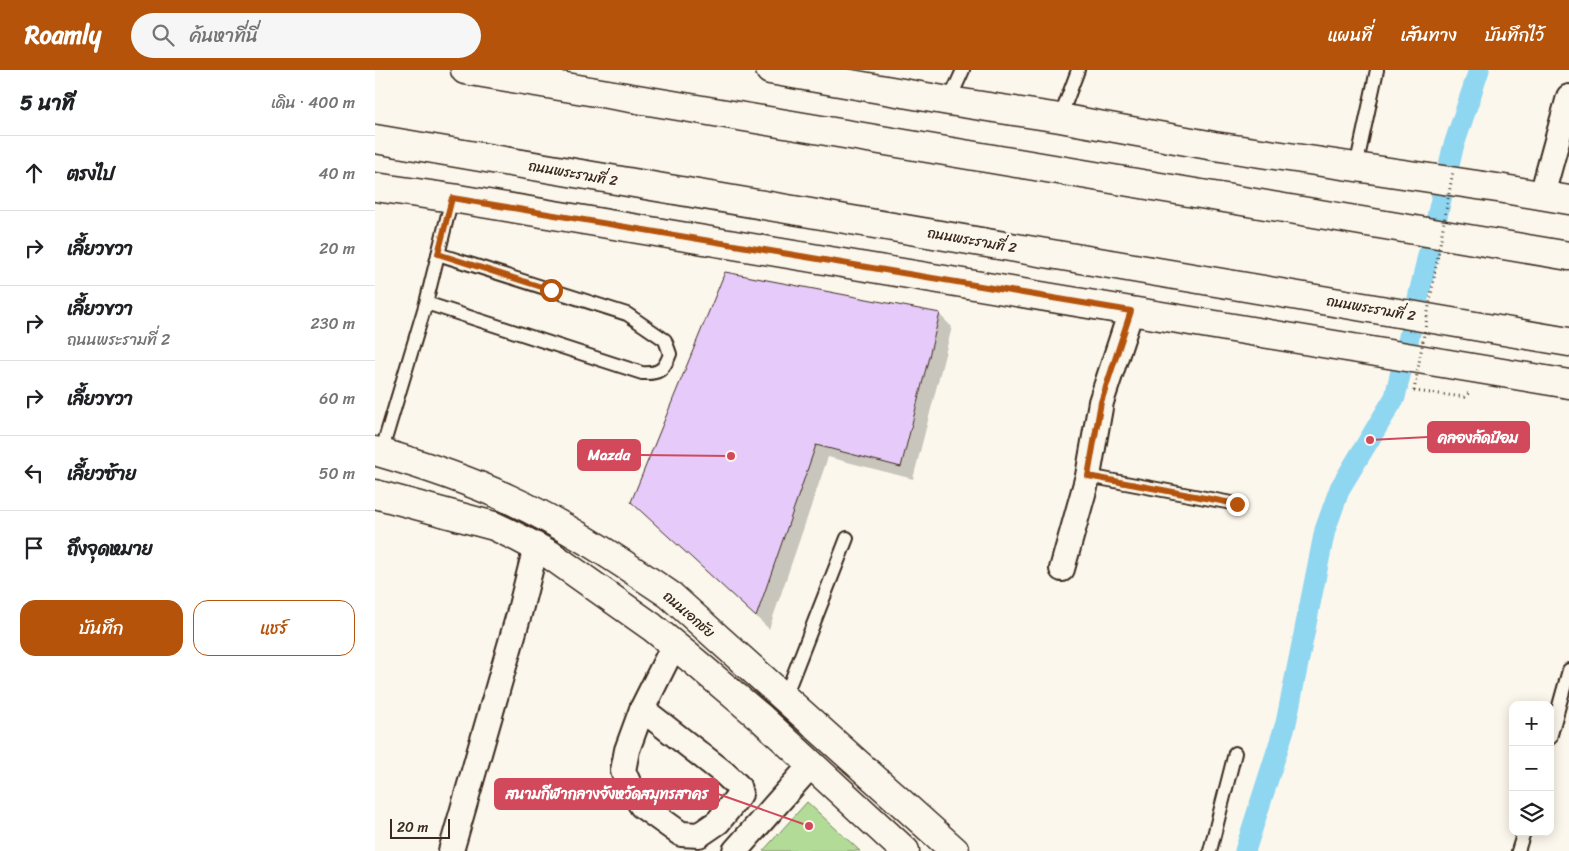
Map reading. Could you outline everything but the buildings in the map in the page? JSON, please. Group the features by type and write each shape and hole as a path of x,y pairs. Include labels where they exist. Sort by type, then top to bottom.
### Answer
{"main road":[{"path":"465,70 1569,256"},
{"path":"770,70 1060,118 1214,146 1569,200"},
{"name":"ถนนพระรามที่ 2","path":"375,139 1569,342"},
{"path":"375,187 452,198 1569,384"},
{"path":"1469,324 1569,346"},
{"name":"ถนนเอกชัย","path":"378,452 429,467 508,498 566,528 611,555 670,595 955,851"},
{"path":"375,494 494,526 549,554 601,589 674,644 761,718 905,851"},
{"path":"811,765 831,740"}],"street":[{"path":"1542,195 1569,97"},
{"path":"1062,569 1088,476 1101,402 1131,311"},
{"path":"451,851 519,614 536,547"},
{"path":"642,709 725,773 738,786 740,794 718,822 699,835 681,834 643,806 632,791 623,771 627,750 642,709 674,644"},
{"path":"735,851 811,765"}],"lane":[{"path":"949,101 963,70"},
{"path":"1060,118 1078,70"},
{"path":"1356,167 1377,70"},
{"path":"378,452 426,303 452,198"},
{"path":"426,303 642,373 653,374 658,372 666,366 670,354 665,340 627,314 438,254"},
{"path":"1088,476 1237,504"},
{"path":"784,698 847,538"},
{"path":"1554,724 1568,674"},
{"path":"1210,851 1235,753"},
{"path":"1518,851 1522,836"}],"path":[{"path":"1414,391 1453,171"}],"green space":[{"path":"807,802 860,851 763,851"}],"waterway":[{"path":"1245,851 1286,723 1325,530 1340,488 1395,397 1453,148 1479,70"}],"place":[{"name":"คลองลัดป้อม","path":"1370,440"},
{"name":"Mazda","path":"731,456"},
{"name":"สนามกีฬากลางจังหวัดสมุทรสาคร","path":"809,826"}],"route":[{"path":"551,290 438,254 452,198 1131,311 1101,402 1088,476 1237,504"}]}
